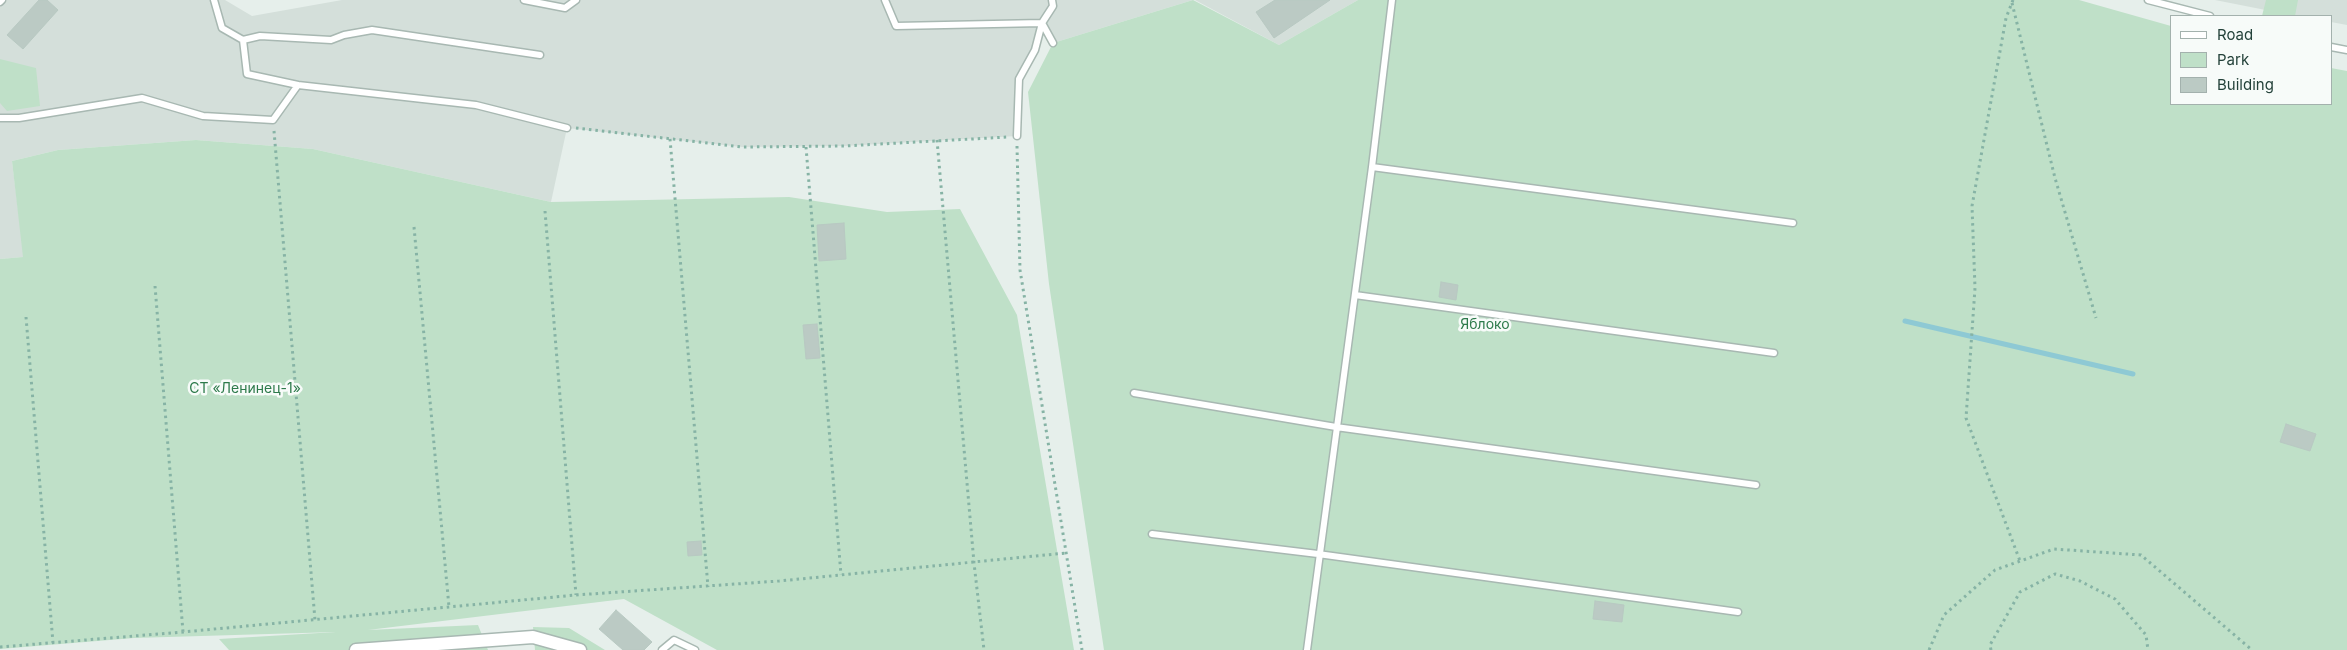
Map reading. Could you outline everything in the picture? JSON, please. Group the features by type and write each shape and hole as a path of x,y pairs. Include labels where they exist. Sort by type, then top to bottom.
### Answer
{"street":[{"path":"356,650 533,638 580,650"}],"lane":[{"path":"214,0 222,28 243,40 260,36 331,40 344,35 372,30 540,55"},
{"path":"524,0 566,8 576,0"},
{"path":"885,0 896,26 1042,23"},
{"path":"1017,136 1019,79 1035,50 1042,23 1053,6 1052,0"},
{"path":"1307,650 1318,554 1372,167 1392,0"},
{"path":"2148,0 2206,15"},
{"path":"1042,23 1053,43"},
{"path":"243,40 247,74 298,85 476,105 567,128"},
{"path":"2332,47 2347,50"},
{"path":"0,117 19,118 142,98 203,116 274,120 298,85"},
{"path":"1372,167 1793,223"},
{"path":"1355,295 1774,353"},
{"path":"1134,393 1336,427 1756,485"},
{"path":"1152,534 1318,554 1738,612"},
{"path":"662,650 674,640 695,650"}],"path":[{"path":"2012,1 2055,178 2096,318"},
{"path":"2012,1 2006,18 1972,206 1975,288 1966,418 2020,561"},
{"path":"274,120 314,620"},
{"path":"567,128 742,148 806,147 1017,136 1020,270 1082,650"},
{"path":"670,139 708,587"},
{"path":"937,140 974,563 984,650"},
{"path":"806,147 841,575"},
{"path":"545,211 576,595"},
{"path":"414,227 449,607"},
{"path":"155,286 183,632"},
{"path":"26,317 52,643"},
{"path":"1929,650 1944,615 1995,570 2054,549 2141,555 2252,650"},
{"path":"0,647 183,632 576,595 708,587 1066,553"},
{"path":"1991,650 1990,645 2020,592 2055,574 2080,581 2116,599 2146,635 2148,650"}],"shaded area":[{"path":"0,0 225,0 252,16 342,0 1193,0 1053,43 1042,24 1035,50 1019,79 1017,136 844,146 742,147 567,128 551,202 313,149 196,140 58,150 12,161 24,257 0,259"},
{"path":"1195,0 1358,0 1279,45"},
{"path":"2215,0 2347,0 2347,25 2332,22 2332,15 2291,15"}],"green space":[{"name":"Яблоко","path":"1193,0 1279,45 1358,0 2079,0 2170,26 2170,105 2332,105 2332,68 2347,71 2347,650 1104,650 1049,284 1028,92 1053,43"},
{"path":"2266,0 2298,0 2295,15 2262,15"},
{"path":"0,59 36,68 40,106 7,111 0,103"},
{"name":"СТ «Ленинец-1»","path":"196,140 313,149 551,202 789,197 887,212 960,209 1017,315 1074,650 717,650 624,599 368,630 478,625 488,650 229,650 219,639 336,632 134,638 0,649 0,259 23,257 12,161 58,150"},
{"path":"533,627 569,628 605,650 535,650"}],"building":[{"path":"39,0 47,0 58,10 23,49 7,35"},
{"path":"1275,0 1330,0 1274,38 1256,12"},
{"path":"844,223 846,259 819,261 817,225"},
{"path":"1441,282 1458,285 1456,300 1439,297"},
{"path":"817,324 820,358 806,359 803,325"},
{"path":"2286,424 2316,434 2310,451 2280,442"},
{"path":"701,541 702,555 688,556 687,542"},
{"path":"1595,601 1624,605 1622,622 1593,619"},
{"path":"616,610 652,642 644,650 623,650 599,629"}],"waterway":[{"path":"1905,321 2133,374"}]}
